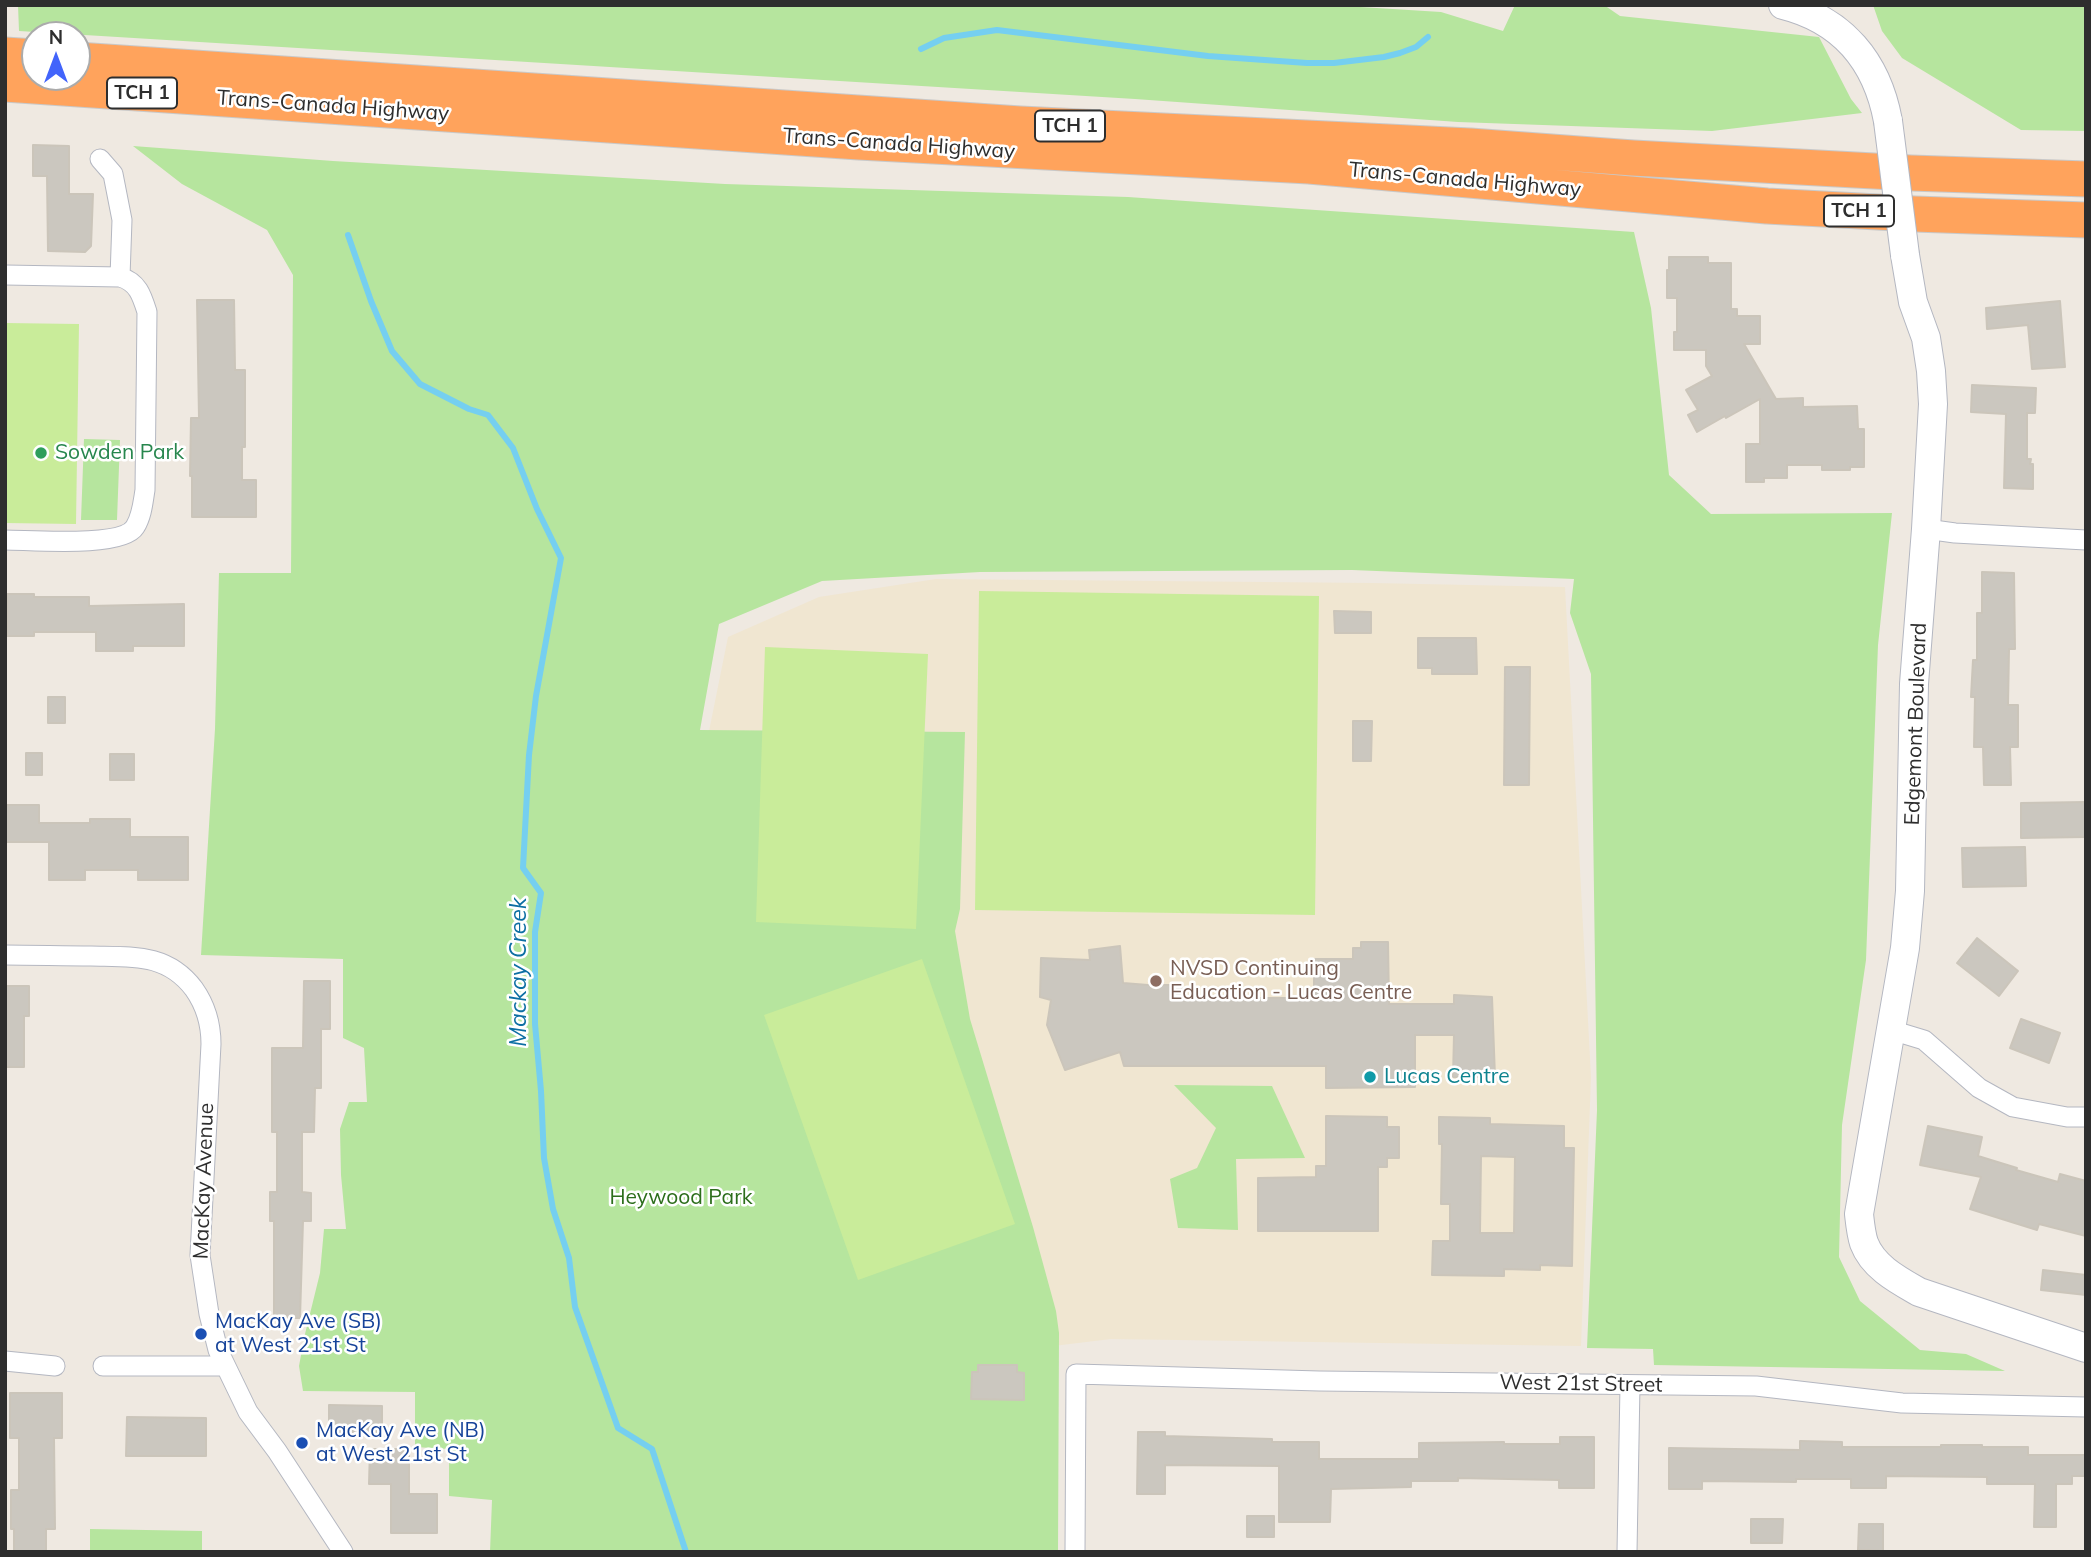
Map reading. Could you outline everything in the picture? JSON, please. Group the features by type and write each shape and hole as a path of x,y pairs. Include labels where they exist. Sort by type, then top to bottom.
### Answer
{"highway":[{"name":"Trans-Canada Highway","path":"91,61 861,115 1470,146 1807,167 2075,179"},
{"name":"Trans-Canada Highway","path":"5,84 873,143 1309,166 1767,206 2086,220"}],"street":[{"name":"Edgemont Boulevard","path":"1783,5 1833,26 1857,49 1877,82 1888,121 1913,302 1926,338 1931,371 1933,404 1914,684 1910,891 1905,947 1859,1214 1863,1242 1871,1256 1894,1278 1919,1292 2086,1348"},
{"path":"100,159 113,174 122,220 120,277"},
{"path":"5,275 120,277 130,280 137,288 147,312 145,490 141,514 134,530 121,537 103,541 5,540"},
{"path":"1926,529 2086,540"},
{"name":"MacKay Avenue","path":"5,955 142,958 177,970 202,1001 211,1029 200,1255 209,1314 218,1350 248,1412 343,1552"},
{"path":"1891,1030 1924,1040 1979,1088 2013,1107 2067,1117 2086,1117"},
{"path":"5,1361 55,1366"},
{"path":"103,1366 224,1367"},
{"name":"West 21st Street","path":"1075,1552 1076,1374 1319,1381 1756,1386 1902,1403 2086,1408"},
{"path":"1627,1552 1630,1385"}],"shaded area":[{"name":"NVSD Continuing Education - Lucas Centre","path":"936,579 1565,587 1591,1077 1581,1346 1111,1339 905,1364 704,756 728,637 819,597"}],"green space":[{"path":"18,5 1328,5 1441,12 1503,31 1515,5 1604,5 1620,16 1819,37 1851,99 1862,113 1712,131 1458,122 1135,99 91,35 91,21 21,21 19,31"},
{"path":"1873,5 2086,5 2086,131 2021,130 1902,58 1882,31"},
{"name":"Heywood Park","path":"133,146 333,161 725,184 1128,197 1634,232 1651,308 1669,475 1711,514 1892,513 1878,645 1866,960 1842,1125 1839,1257 1860,1301 1920,1350 1966,1354 2005,1371 1654,1365 1653,1349 1587,1348 1597,1110 1591,674 1570,613 1574,579 1352,570 980,572 822,581 719,624 700,730 965,732 960,909 955,931 970,1019 1056,1311 1059,1333 1058,1552 490,1552 492,1500 449,1496 449,1449 415,1447 415,1392 303,1391 299,1366 320,1273 324,1229 346,1229 340,1129 349,1102 367,1102 364,1048 343,1038 343,959 201,955 215,729 219,573 291,573 293,275 267,230 182,184"},
{"name":"Sowden Park","path":"5,323 79,324 76,524 5,523"},
{"path":"84,439 120,440 117,520 81,520"},
{"path":"979,591 1319,596 1315,915 975,910"},
{"path":"765,647 928,654 916,929 756,922"},
{"path":"922,959 1015,1224 858,1280 764,1015"},
{"path":"1174,1085 1272,1086 1305,1158 1236,1159 1238,1230 1178,1228 1170,1179 1197,1168 1216,1128"},
{"path":"90,1529 202,1531 202,1552 90,1552"}],"building":[{"path":"33,145 69,146 69,194 93,194 91,246 85,252 48,251 47,176 33,176"},
{"path":"1669,257 1708,257 1708,263 1731,263 1731,309 1737,309 1737,316 1760,316 1760,344 1744,344 1776,399 1803,398 1803,407 1857,406 1858,429 1864,429 1864,467 1822,470 1822,465 1787,465 1787,478 1764,478 1764,482 1746,482 1746,444 1760,444 1760,399 1697,432 1688,415 1698,410 1686,390 1712,376 1706,366 1706,350 1674,350 1677,298 1667,298"},
{"path":"197,300 234,300 235,370 245,370 242,480 256,480 256,517 192,517 191,418 199,418"},
{"path":"2060,301 2065,367 2032,369 2028,325 1987,329 1986,308"},
{"path":"1972,385 2036,388 2035,413 2027,413 2027,459 2031,459 2030,464 2033,464 2033,489 2004,488 2006,414 1971,412"},
{"path":"1982,572 2014,573 2015,649 2009,649 2008,705 2018,705 2018,747 2010,747 2011,785 1984,785 1983,747 1974,747 1975,697 1971,697 1973,660 1977,660 1977,613 1982,613"},
{"path":"7,594 89,597 89,606 184,604 184,646 133,646 133,651 96,651 96,632 34,632 34,636 7,636"},
{"path":"1334,611 1371,612 1371,633 1335,633"},
{"path":"1418,638 1476,638 1477,674 1432,674 1432,668 1418,668"},
{"path":"1505,667 1530,667 1529,785 1504,785"},
{"path":"48,697 65,697 65,723 48,723"},
{"path":"1353,721 1372,721 1371,761 1353,761"},
{"path":"26,753 42,753 42,775 26,775"},
{"path":"110,754 134,754 134,780 110,780"},
{"path":"2086,802 2086,837 2021,838 2021,803"},
{"path":"5,805 39,805 39,823 90,823 90,819 130,819 130,837 188,837 188,880 138,880 138,870 85,870 85,880 49,880 49,842 5,842"},
{"path":"2025,847 2026,886 1963,887 1962,848"},
{"path":"1977,938 2018,971 1999,996 1957,963"},
{"name":"Lucas Centre","path":"1361,942 1388,942 1389,1004 1454,1004 1454,995 1492,997 1495,1077 1453,1077 1454,1035 1415,1035 1415,1087 1326,1088 1326,1066 1124,1066 1120,1052 1065,1070 1047,1025 1051,1000 1040,997 1041,958 1090,960 1089,950 1120,946 1123,983 1182,985 1182,998 1314,998 1314,959 1353,959 1353,948 1361,948"},
{"path":"304,981 330,981 330,1029 321,1029 321,1088 315,1088 314,1132 302,1132 302,1192 311,1193 311,1221 303,1221 300,1318 274,1318 274,1221 270,1221 270,1192 277,1192 277,1132 272,1132 272,1048 303,1048"},
{"path":"5,986 29,986 29,1016 24,1016 24,1067 5,1067"},
{"path":"2021,1019 2060,1033 2049,1063 2010,1048"},
{"path":"1326,1116 1387,1117 1387,1127 1399,1127 1399,1158 1387,1158 1387,1167 1378,1167 1378,1231 1258,1231 1258,1178 1316,1177 1316,1166 1326,1166"},
{"path":"1439,1117 1490,1118 1490,1124 1564,1126 1564,1148 1574,1148 1572,1266 1540,1265 1540,1270 1504,1269 1504,1276 1432,1275 1433,1241 1450,1241 1450,1204 1441,1204 1442,1144 1439,1144","holes":["1481,1156 1515,1157 1514,1233 1480,1233"]},
{"path":"1928,1126 1982,1137 1978,1156 2017,1168 2016,1170 2058,1182 2060,1174 2086,1181 2086,1236 2039,1224 2037,1230 1970,1209 1981,1177 1920,1165"},
{"path":"2043,1270 2086,1275 2086,1295 2041,1290"},
{"path":"978,1365 1017,1365 1017,1372 1024,1373 1024,1400 971,1399 972,1372 978,1372"},
{"path":"10,1393 62,1393 62,1438 54,1438 55,1529 46,1529 46,1552 14,1552 11,1490 19,1490 19,1438 10,1438"},
{"path":"329,1405 382,1406 382,1434 329,1434"},
{"path":"127,1417 206,1418 206,1456 126,1456"},
{"path":"1138,1432 1165,1432 1165,1436 1272,1439 1272,1442 1319,1442 1319,1459 1419,1459 1419,1443 1560,1444 1560,1437 1594,1437 1594,1488 1559,1488 1559,1480 1458,1478 1458,1481 1411,1481 1411,1487 1331,1489 1330,1522 1279,1522 1279,1466 1165,1465 1165,1494 1137,1494"},
{"path":"1800,1441 1842,1442 1842,1447 2028,1447 2028,1455 2086,1455 2086,1476 2072,1476 2072,1484 2056,1484 2056,1527 2034,1527 2035,1484 1987,1484 1987,1477 1886,1476 1886,1488 1851,1488 1851,1479 1796,1479 1796,1482 1702,1481 1702,1489 1669,1489 1669,1448 1800,1450"},
{"path":"370,1449 409,1449 409,1494 437,1494 437,1533 391,1533 391,1484 369,1484"},
{"path":"1247,1516 1274,1516 1274,1537 1247,1537"},
{"path":"1751,1519 1783,1519 1782,1543 1751,1543"},
{"path":"1859,1524 1883,1524 1883,1551 1858,1550"}],"waterway":[{"path":"921,49 944,38 997,30 1208,56 1334,63 1400,53 1416,47 1428,37"},
{"name":"Mackay Creek","path":"348,235 392,351 420,384 469,409 488,415 513,448 537,509 561,558 536,696 529,755 523,868 541,893 535,932 535,1024 544,1158 553,1209 569,1258 575,1307 618,1428 652,1449 686,1552"}],"place":[{"name":"Sowden Park","path":"41,453"},
{"name":"NVSD Continuing Education - Lucas Centre","path":"1156,981"},
{"name":"Lucas Centre","path":"1370,1077"},
{"name":"MacKay Ave (SB) at West 21st St","path":"201,1334"},
{"name":"MacKay Ave (NB) at West 21st St","path":"302,1443"}]}
